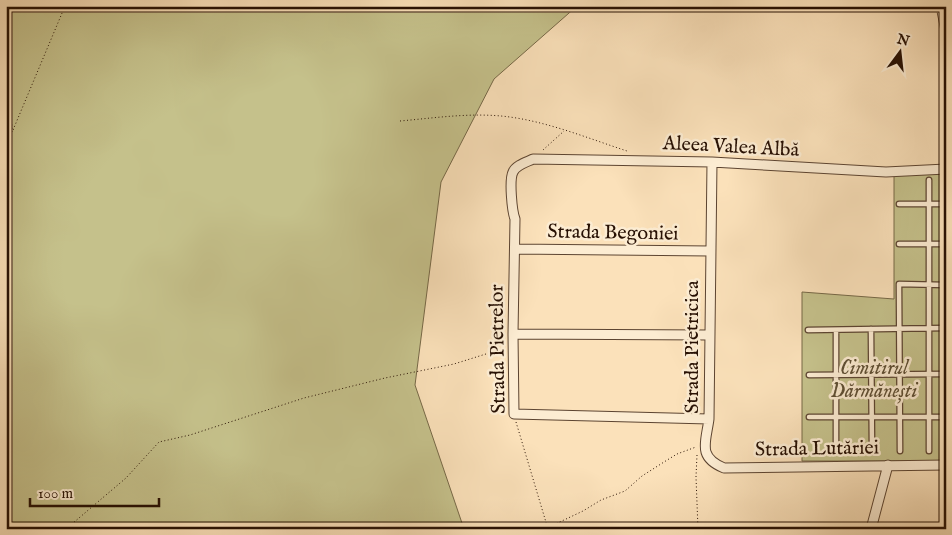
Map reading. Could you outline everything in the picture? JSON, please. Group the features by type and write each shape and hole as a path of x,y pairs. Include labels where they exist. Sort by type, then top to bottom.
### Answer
{"street":[{"path":"941,6 946,31"},
{"name":"Aleea Valea Albă","path":"517,167 533,159 712,162 878,171 946,169"},
{"name":"Strada Pietricica","path":"706,443 709,419 712,162"},
{"name":"Strada Pietrelor","path":"514,414 515,219 511,210 513,172 517,167"},
{"name":"Strada Begoniei","path":"515,249 710,251"},
{"path":"513,334 709,335"},
{"path":"514,414 709,419"},
{"name":"Strada Lutăriei","path":"706,443 707,457 711,462 724,468 946,465"},
{"path":"871,529 888,465"}],"lane":[{"path":"929,180 929,451"},
{"path":"899,204 946,204"},
{"path":"899,244 946,244"},
{"path":"900,451 899,284 946,285"},
{"path":"808,330 946,328"},
{"path":"871,329 872,451"},
{"path":"836,330 836,451"},
{"path":"808,375 946,374"},
{"path":"809,418 946,417"}],"path":[{"path":"6,146 65,6"},
{"path":"6,97 13,130"},
{"path":"400,121 451,116 501,116 565,131 631,152"},
{"path":"533,159 565,131"},
{"path":"66,529 126,478 159,442 190,435 304,398 385,378 454,364 513,345"},
{"name":"Strada Pietrelor","path":"514,414 548,528"},
{"path":"548,528 601,500 625,491 642,476 664,462 706,443"},
{"name":"Strada Pietricica","path":"698,529 697,457 702,446 706,443"}],"green space":[{"path":"6,6 577,6 494,79 441,182 415,385 464,529 6,529"},
{"name":"Cimitirul Dărmănești","path":"946,174 946,461 802,461 802,292 894,299 894,175"}]}
